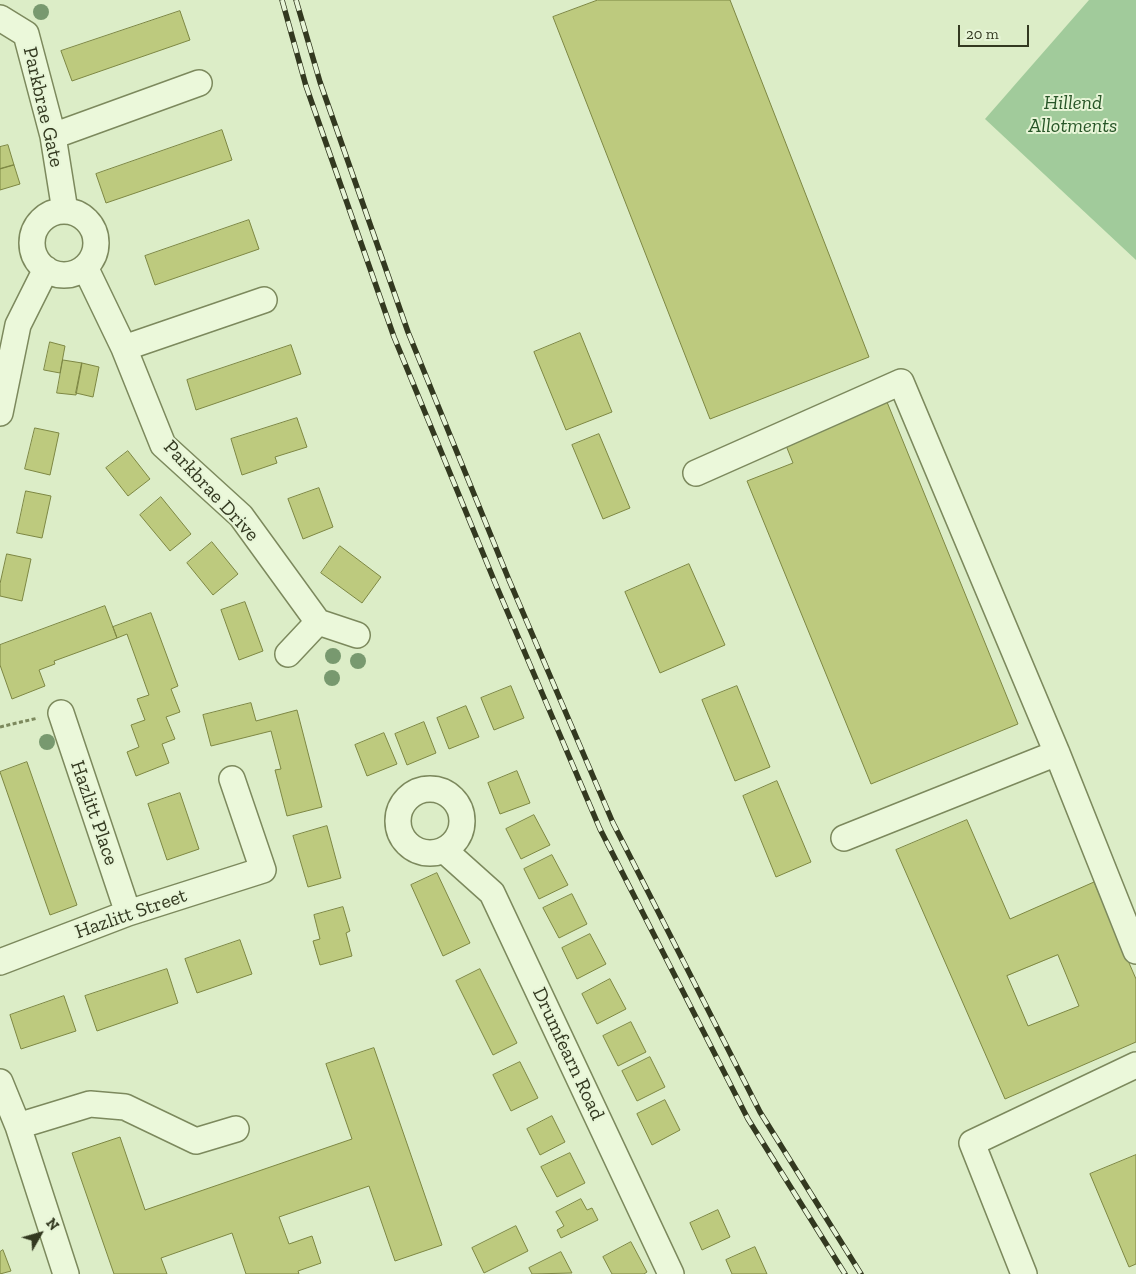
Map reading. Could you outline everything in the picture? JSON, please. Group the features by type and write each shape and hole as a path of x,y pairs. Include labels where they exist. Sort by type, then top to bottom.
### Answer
{"street":[{"name":"Parkbrae Gate","path":"0,18 26,34 54,136 65,211"},
{"path":"54,136 199,83"},
{"path":"65,211 76,213 85,218 92,227 96,237 96,248 86,267 76,273 66,275 56,274 46,269 34,253 32,243 38,224 55,212 65,211"},
{"name":"Parkbrae Drive","path":"86,267 124,348 163,444 241,516 318,622"},
{"path":"0,413 18,325 46,269"},
{"path":"124,348 264,300"},
{"path":"696,473 901,382 1057,753 1136,951"},
{"path":"288,654 318,622 358,635"},
{"name":"Hazlitt Place","path":"60,713 128,913"},
{"path":"844,838 1057,753"},
{"name":"Hazlitt Street","path":"0,962 128,913 263,870 232,779"},
{"name":"Drumfearn Road","path":"444,850 492,893 671,1274"},
{"path":"1024,1274 972,1143 1136,1065"},
{"path":"0,1082 18,1126 66,1274"},
{"path":"18,1126 90,1104 125,1107 196,1142 236,1129"}],"path":[{"path":"0,727 60,713"}],"green space":[{"name":"Hillend Allotments","path":"1089,0 1136,0 1136,260 985,119"}],"building":[{"path":"598,0 730,0 869,357 710,419 553,17"},
{"path":"180,11 190,40 72,81 61,51"},
{"path":"222,130 232,160 106,203 96,174"},
{"path":"8,145 14,165 0,169 0,147"},
{"path":"14,165 20,184 0,190 0,169"},
{"path":"249,220 259,249 155,285 145,256"},
{"path":"580,333 612,412 566,430 534,352"},
{"path":"50,342 65,346 60,373 44,370"},
{"path":"291,345 301,374 196,410 187,380"},
{"path":"63,360 82,363 76,395 57,393"},
{"path":"82,363 99,367 93,397 76,393"},
{"path":"887,402 1018,724 871,784 747,481 793,463 785,443"},
{"path":"297,418 307,447 275,457 277,463 242,475 231,439"},
{"path":"35,428 59,433 50,475 25,469"},
{"path":"599,434 630,508 603,519 572,445"},
{"path":"128,451 150,479 128,496 106,468"},
{"path":"319,488 333,527 303,539 288,499"},
{"path":"26,491 51,496 42,538 17,533"},
{"path":"161,497 191,534 170,551 140,515"},
{"path":"212,542 238,574 213,595 187,563"},
{"path":"340,546 381,577 362,603 321,573"},
{"path":"7,554 31,559 22,601 0,596 0,584"},
{"path":"689,564 725,645 660,673 625,592"},
{"path":"245,602 263,651 239,660 221,610"},
{"path":"105,606 117,638 54,661 55,664 39,670 45,686 12,699 0,665 0,645"},
{"path":"151,613 178,686 171,689 180,712 166,717 175,739 162,744 169,763 136,776 127,752 139,747 131,725 145,720 137,699 149,695 127,634 117,638 113,627"},
{"path":"511,686 524,718 494,730 481,698"},
{"path":"737,686 770,767 735,781 702,700"},
{"path":"251,703 256,721 297,710 322,807 287,816 275,770 281,769 271,731 211,746 203,715"},
{"path":"466,706 479,737 449,749 437,718"},
{"path":"424,722 436,753 407,765 395,734"},
{"path":"384,733 397,764 367,776 355,745"},
{"path":"27,762 77,905 50,915 0,772"},
{"path":"517,771 530,803 500,814 488,783"},
{"path":"777,781 811,862 776,877 743,796"},
{"path":"180,793 199,849 167,860 148,804"},
{"path":"534,815 550,845 521,859 506,829"},
{"path":"967,820 1010,919 1094,882 1136,979 1136,1042 1005,1099 896,850","holes":["1058,955 1079,1006 1028,1026 1007,976"]},
{"path":"327,826 341,878 308,887 293,836"},
{"path":"552,855 568,885 539,899 524,869"},
{"path":"437,873 470,943 443,956 411,885"},
{"path":"572,894 587,924 559,938 543,908"},
{"path":"343,907 350,931 346,933 352,956 320,965 313,941 320,939 314,915"},
{"path":"590,934 606,964 577,979 562,948"},
{"path":"240,940 252,974 197,993 185,959"},
{"path":"167,969 178,1003 97,1031 85,996"},
{"path":"480,969 517,1043 493,1055 456,981"},
{"path":"610,979 626,1009 597,1024 582,994"},
{"path":"64,996 76,1031 21,1049 10,1015"},
{"path":"631,1022 646,1052 618,1066 603,1036"},
{"path":"374,1048 442,1245 395,1261 369,1186 279,1217 289,1244 312,1236 321,1263 298,1271 299,1274 246,1274 232,1233 161,1258 167,1274 114,1274 72,1153 120,1137 145,1210 352,1139 326,1064"},
{"path":"650,1057 665,1087 637,1101 622,1071"},
{"path":"520,1062 538,1098 511,1111 493,1075"},
{"path":"665,1100 680,1130 652,1145 637,1114"},
{"path":"552,1116 565,1142 540,1155 527,1129"},
{"path":"570,1153 585,1183 557,1197 541,1167"},
{"path":"1136,1155 1136,1264 1129,1267 1090,1174"},
{"path":"581,1199 587,1210 592,1208 598,1220 561,1238 557,1230 564,1226 556,1212"},
{"path":"718,1210 730,1237 702,1250 690,1223"},
{"path":"516,1226 528,1251 484,1273 472,1248"},
{"path":"631,1242 647,1272 644,1274 612,1274 603,1257"},
{"path":"755,1247 767,1274 732,1274 726,1260"},
{"path":"3,1250 11,1271 0,1274 0,1252"},
{"path":"561,1252 572,1273 532,1274 529,1268"}],"railway":[{"path":"282,0 306,86 394,337 496,585 600,829 748,1119 845,1274"},
{"path":"296,0 320,82 408,332 509,580 613,823 760,1112 861,1274"}]}
